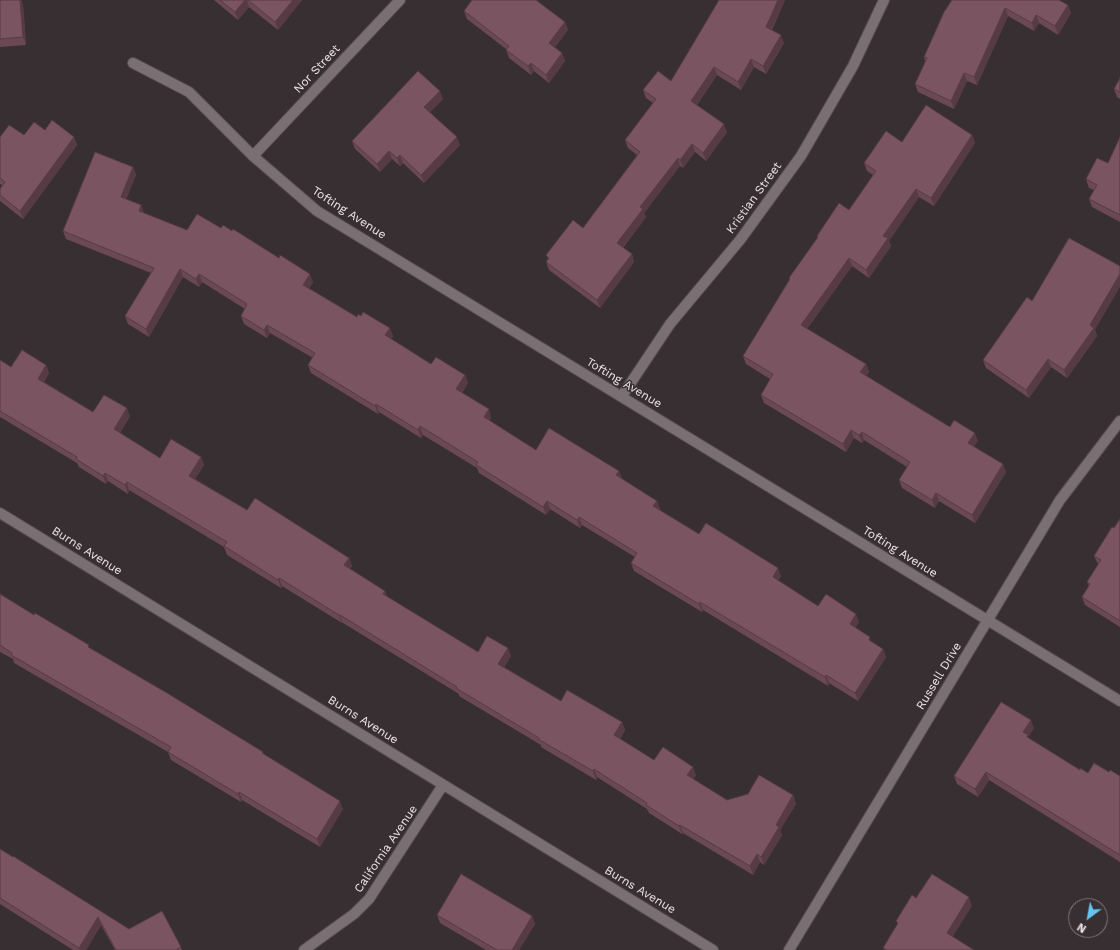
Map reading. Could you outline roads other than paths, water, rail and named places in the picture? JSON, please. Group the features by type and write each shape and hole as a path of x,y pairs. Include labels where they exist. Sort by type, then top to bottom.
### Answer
{"street":[{"name":"Nor Street","path":"253,156 400,0"},
{"name":"Kristian Street","path":"622,396 670,324 740,240 801,156 853,66 884,0"},
{"name":"Tofting Avenue","path":"133,63 189,92 253,156 317,211 1120,701"},
{"name":"Russell Drive","path":"788,950 1060,500 1120,421"},
{"name":"Burns Avenue","path":"0,513 713,950"},
{"name":"California Avenue","path":"304,950 354,914 369,899 443,785"}]}
